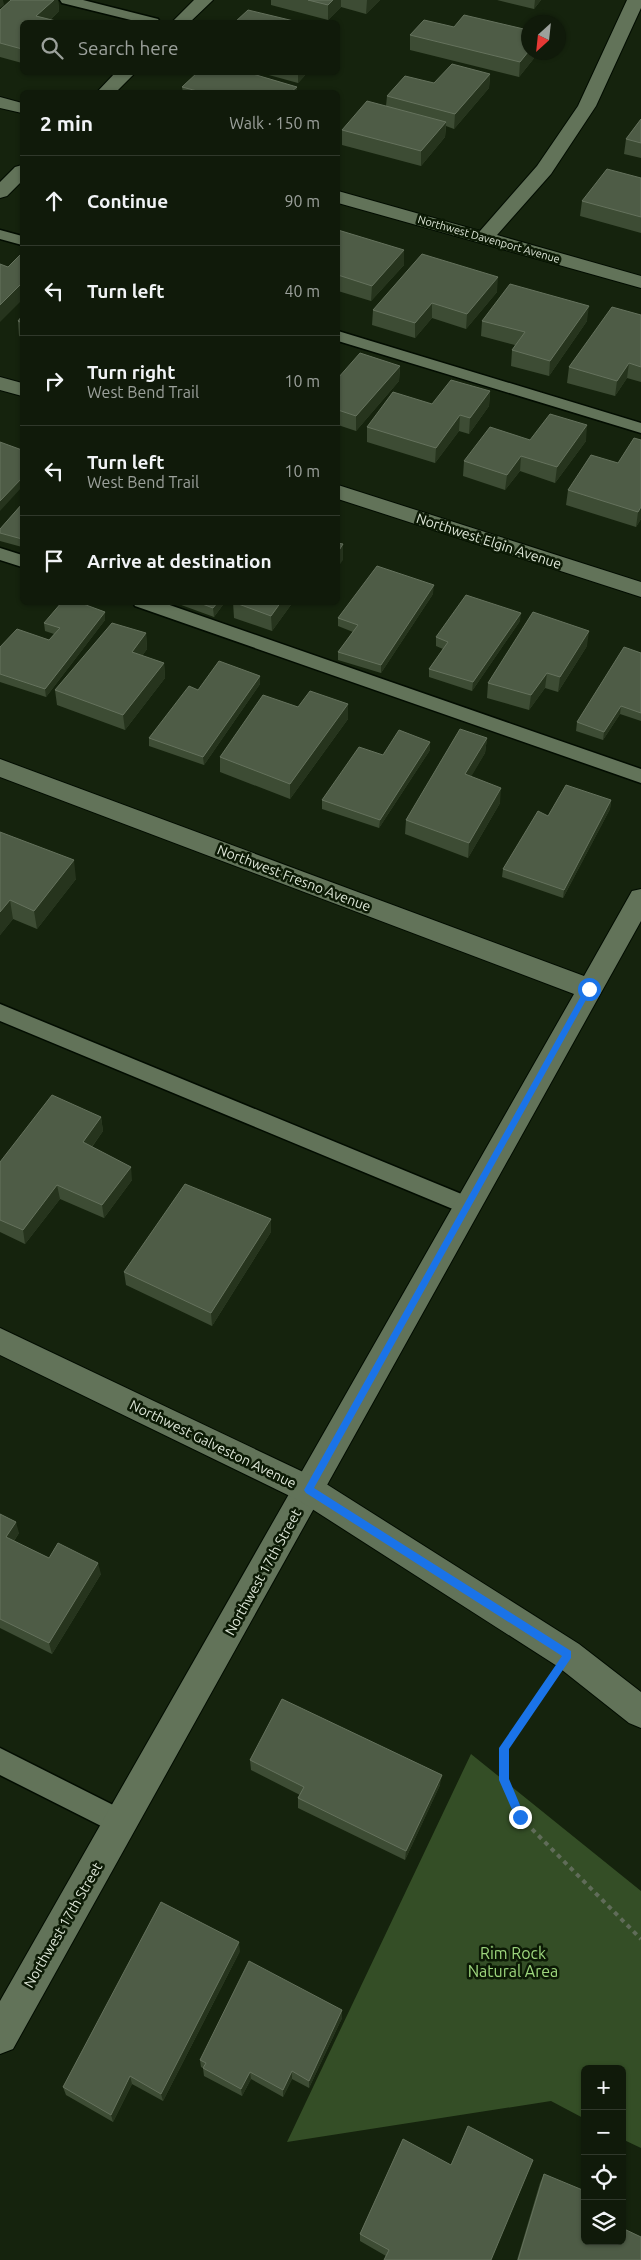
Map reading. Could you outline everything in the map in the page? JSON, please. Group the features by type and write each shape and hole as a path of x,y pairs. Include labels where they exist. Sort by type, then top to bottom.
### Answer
{"street":[{"path":"182,20 204,0"},
{"path":"484,238 544,170 587,106 636,0"},
{"path":"108,90 124,75"},
{"path":"0,102 20,107"},
{"path":"0,192 20,173"},
{"name":"Northwest Davenport Avenue","path":"340,198 641,282"},
{"path":"0,383 20,389"},
{"name":"Northwest Elgin Avenue","path":"340,493 641,590"},
{"name":"Northwest Fresno Avenue","path":"0,768 589,989"},
{"name":"Northwest 17th Street","path":"0,2036 122,1823 641,898"},
{"name":"Northwest Galveston Avenue","path":"0,1341 309,1490 568,1655 641,1712"}],"lane":[{"path":"67,0 145,20"},
{"path":"0,234 20,240"},
{"path":"340,337 641,428"},
{"path":"0,554 20,560"},
{"path":"150,605 641,776"},
{"path":"0,1012 468,1206"},
{"path":"0,1761 122,1823"}],"path":[{"path":"568,1655 504,1748 504,1780 520,1817 641,1938"}],"green space":[{"name":"Rim Rock Natural Area","path":"471,1754 641,1891 641,2148 626,2141 626,2065 581,2065 581,2117 551,2101 287,2142"}],"building":[{"path":"11,0 54,0 36,16 52,20 20,20 20,48 0,43 0,10"},
{"path":"308,0 333,0 328,5"},
{"path":"248,10 290,20 237,20"},
{"path":"464,15 521,28 522,60 520,62 410,35 424,20 454,27"},
{"path":"452,64 490,74 455,114 387,96 405,76 434,83"},
{"path":"195,75 256,75 297,87 293,90 193,90 182,87"},
{"path":"367,101 446,122 421,151 342,130"},
{"path":"641,119 641,143 626,139"},
{"path":"607,169 641,178 641,217 582,201"},
{"path":"340,231 404,250 372,286 340,276"},
{"path":"422,254 498,277 467,314 432,303 415,323 373,310"},
{"path":"20,255 20,285 0,305 0,264 8,267"},
{"path":"510,284 589,306 550,361 512,350 525,332 482,321"},
{"path":"612,307 641,315 641,367 629,363 617,381 569,367"},
{"path":"360,353 400,366 356,416 340,411 340,376"},
{"path":"451,380 490,391 470,418 460,415 436,448 367,427 393,392 432,404"},
{"path":"550,414 587,425 557,467 521,456 507,475 464,461 490,427 530,440"},
{"path":"634,438 641,440 641,507 638,512 568,490 591,455 618,463"},
{"path":"0,442 20,449 20,480 0,501"},
{"path":"20,506 20,538 0,533 0,529"},
{"path":"377,566 434,585 381,665 338,652 358,625 338,618"},
{"path":"466,595 521,613 473,682 429,669 448,642 436,637"},
{"path":"59,605 86,605 105,612 45,689 0,674 0,647 17,629 49,640 60,628 44,623"},
{"path":"205,605 216,605 213,608"},
{"path":"241,605 279,605 271,616"},
{"path":"533,612 589,631 560,677 547,673 531,695 488,683"},
{"path":"112,623 146,633 132,652 164,663 123,715 55,690"},
{"path":"624,647 641,653 641,713 621,706 604,732 577,722"},
{"path":"219,661 260,676 203,757 149,738 189,686 198,690"},
{"path":"310,691 348,704 290,784 220,757 263,695 298,707"},
{"path":"460,729 487,738 465,774 501,788 469,843 406,820"},
{"path":"399,730 430,742 380,820 322,800 359,747 383,755"},
{"path":"566,785 611,800 564,890 503,869 538,811 548,816"},
{"path":"0,832 74,860 34,911 10,900 0,912"},
{"path":"52,1095 101,1117 83,1142 131,1167 102,1205 57,1185 23,1230 0,1220 0,1162"},
{"path":"185,1184 271,1219 211,1313 124,1272"},
{"path":"0,1514 16,1522 6,1537 49,1558 58,1543 98,1563 49,1643 0,1619"},
{"path":"282,1699 442,1775 406,1851 298,1798 304,1787 250,1760"},
{"path":"161,1902 239,1942 161,2094 130,2076 111,2115 63,2087"},
{"path":"249,1961 342,2010 309,2081 292,2071 283,2090 250,2072 241,2089 203,2068 206,2063 200,2060"},
{"path":"468,2126 533,2160 491,2260 384,2260 389,2250 360,2234 403,2139 451,2165"},
{"path":"544,2174 581,2189 581,2245 626,2245 626,2230 641,2237 641,2260 518,2260"}],"route":[{"path":"520,1817 504,1780 504,1748 568,1655 309,1490 589,989"}]}
